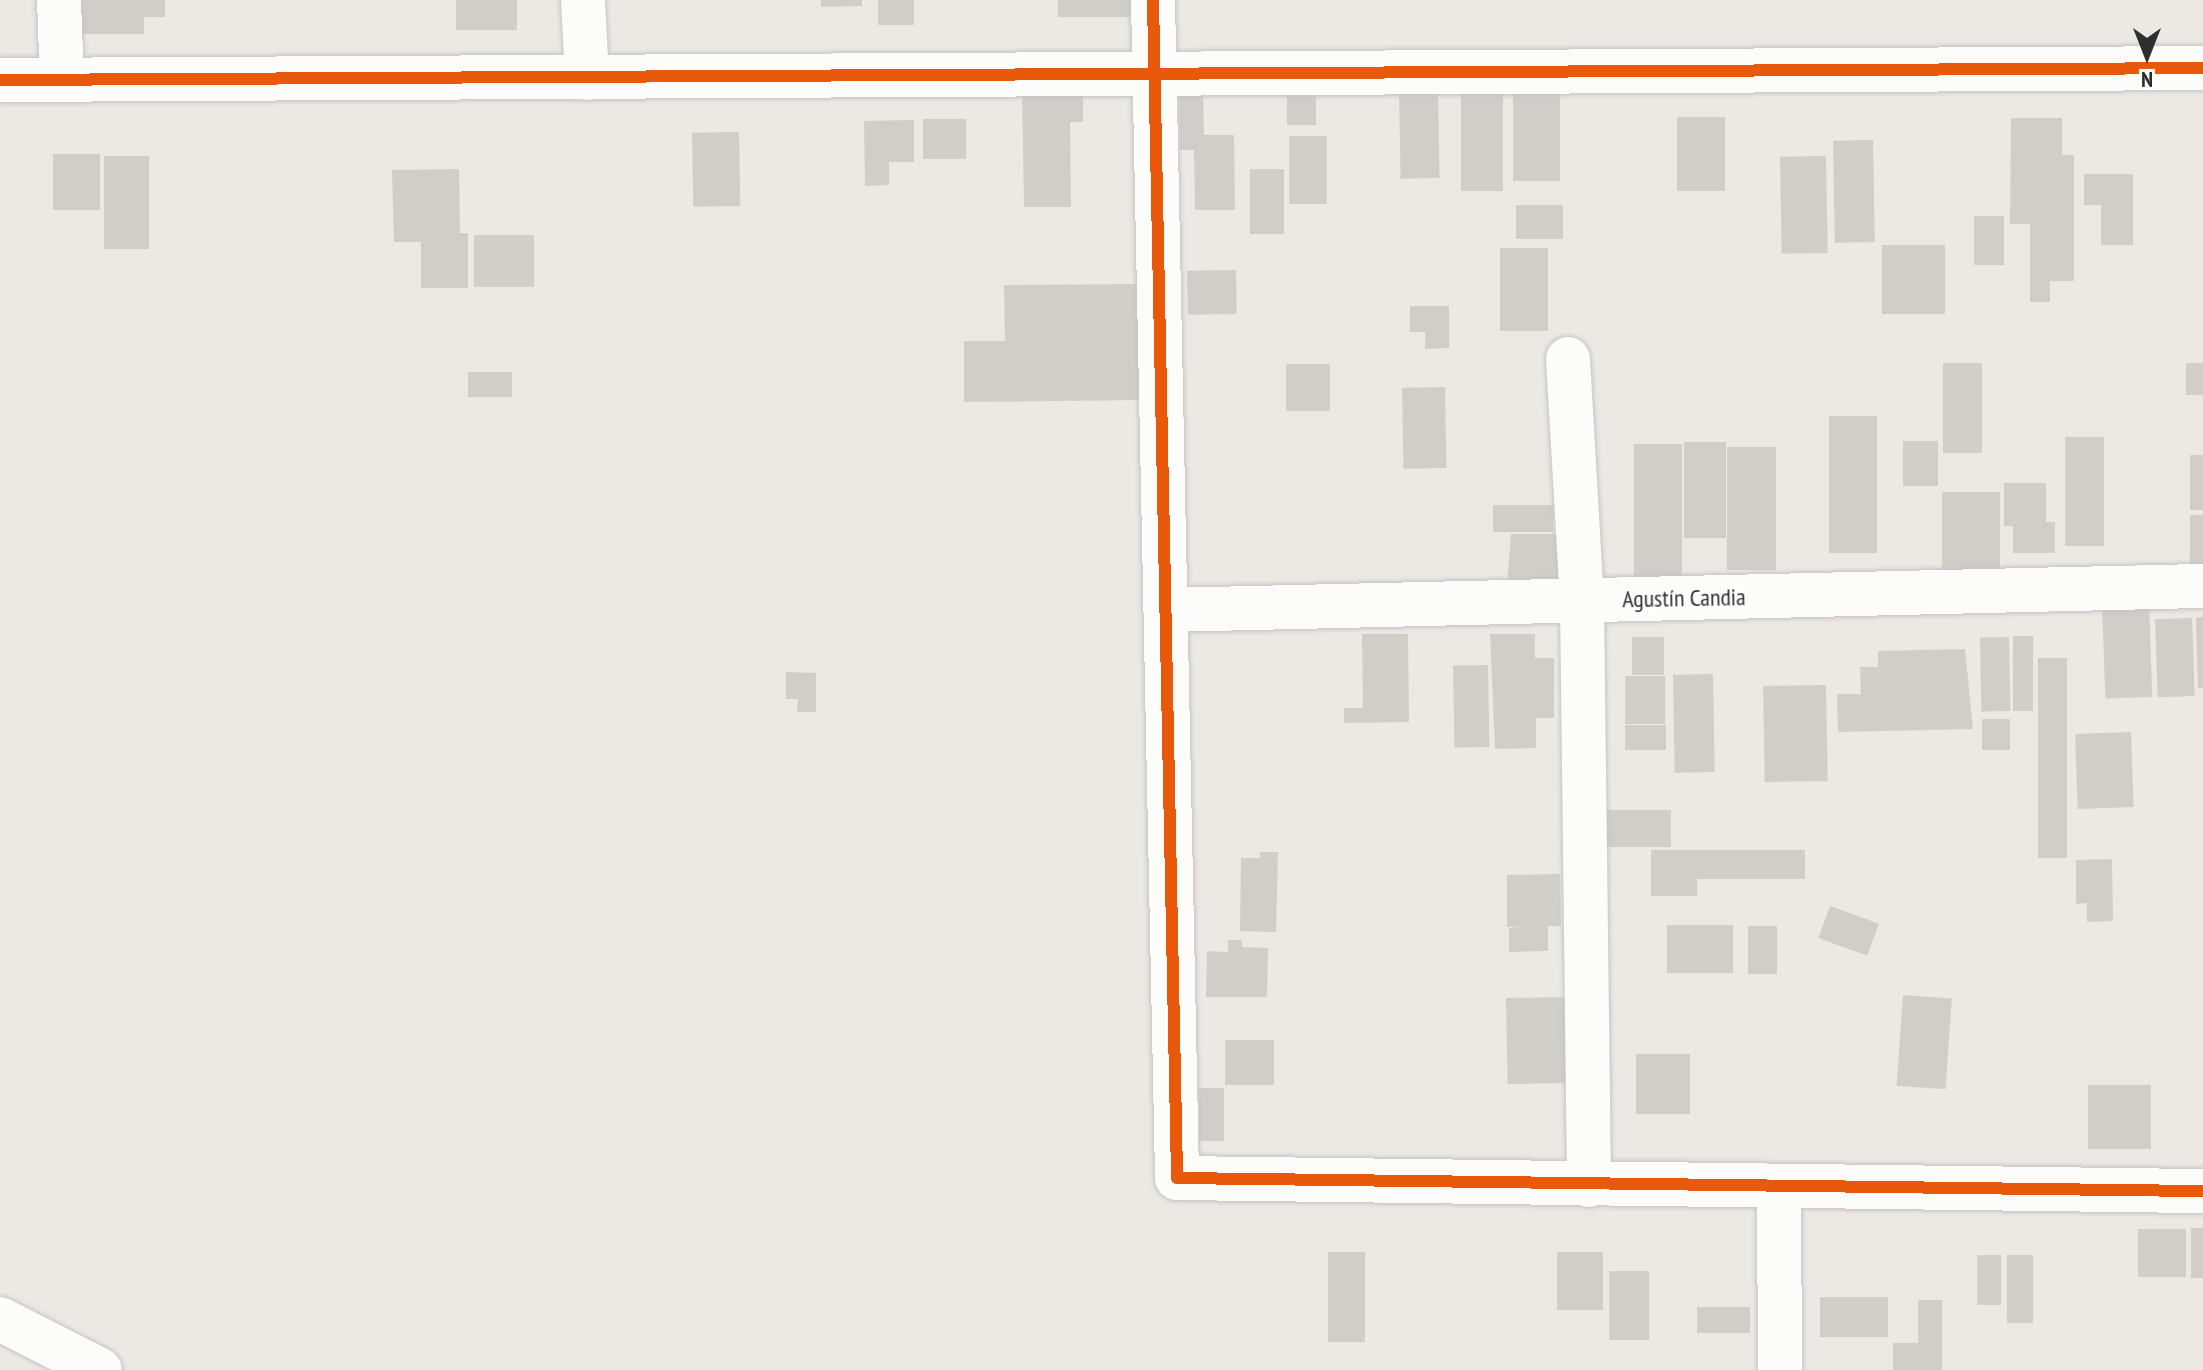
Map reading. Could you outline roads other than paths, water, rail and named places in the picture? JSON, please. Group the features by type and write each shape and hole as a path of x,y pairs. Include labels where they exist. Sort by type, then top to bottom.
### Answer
{"street":[{"path":"59,0 62,80"},
{"path":"583,0 587,78"},
{"path":"1153,0 1177,1178 2203,1191"},
{"path":"0,80 2203,68"},
{"path":"1568,359 1582,601 1589,1185"},
{"name":"Agustín Candia","path":"1166,610 2203,586"},
{"path":"1779,1188 1780,1370"},
{"path":"0,1319 100,1370"}]}
